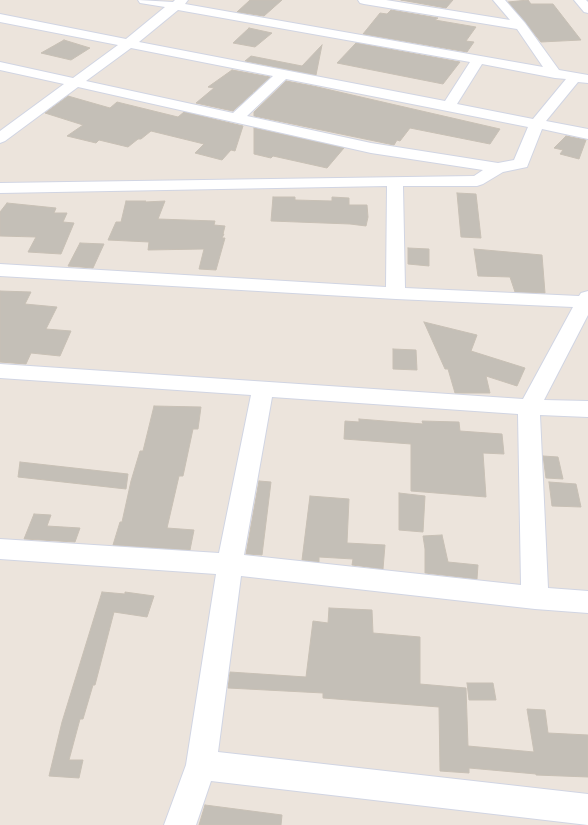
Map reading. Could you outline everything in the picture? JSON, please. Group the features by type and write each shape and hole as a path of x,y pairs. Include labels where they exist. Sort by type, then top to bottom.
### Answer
{"street":[{"path":"144,0 178,3 581,78"},
{"path":"364,0 521,26"},
{"path":"499,0 521,26 555,74"},
{"path":"580,0 588,9"},
{"path":"0,138 129,43 178,3"},
{"path":"0,18 588,134"},
{"path":"449,106 478,60"},
{"path":"0,66 237,117 371,148 498,168 520,164 536,124 581,78"},
{"path":"237,117 283,74"},
{"path":"0,188 395,181 477,181 498,168"},
{"path":"395,181 396,293"},
{"path":"0,270 396,293 587,299 529,406 535,598"},
{"path":"0,371 588,409"},
{"path":"180,825 201,765 230,564 263,388"},
{"path":"0,549 230,564 535,598 588,602"},
{"path":"201,765 588,810"}],"building":[{"path":"250,0 282,0 264,16 237,12"},
{"path":"401,0 453,0 446,8"},
{"path":"528,0 531,4 553,4 581,40 541,42 508,2"},
{"path":"391,10 438,18 435,20 476,27 466,41 474,42 467,52 363,34 380,13 387,14"},
{"path":"249,28 272,33 255,47 233,43"},
{"path":"64,40 90,48 71,60 41,53"},
{"path":"356,43 460,62 443,84 337,63"},
{"path":"322,45 316,75 245,61 251,56 302,66"},
{"path":"232,70 270,77 254,92 254,89 253,93 233,111 196,103 214,88 208,87"},
{"path":"286,81 500,129 490,144 410,128 400,141 397,140 394,145 254,116 254,112"},
{"path":"68,96 110,108 117,102 178,117 184,112 243,126 235,151 231,150 222,160 195,153 204,144 151,131 128,147 99,140 96,143 67,136 83,125 45,113"},
{"path":"254,128 344,148 327,168 273,156 271,158 254,154"},
{"path":"566,136 586,140 579,159 560,154 563,150 554,148"},
{"path":"457,193 476,194 481,238 461,237"},
{"path":"273,197 295,197 295,200 332,201 332,197 349,198 349,205 367,205 368,217 366,226 271,221"},
{"path":"126,201 165,201 158,219 215,221 214,225 225,226 222,238 225,238 216,270 199,269 204,249 148,250 149,242 108,240 116,222 121,222"},
{"path":"7,203 56,208 54,213 67,213 63,222 74,223 61,254 28,252 36,237 0,236 0,212"},
{"path":"80,243 104,244 93,268 68,266"},
{"path":"408,248 429,249 429,266 408,264"},
{"path":"474,249 542,255 545,293 515,292 510,277 478,276"},
{"path":"0,291 31,292 25,304 57,307 46,329 71,331 60,356 31,353 26,364 0,362"},
{"path":"424,322 477,335 471,351 525,368 517,386 486,376 490,393 455,393 448,369 445,369"},
{"path":"393,349 416,350 417,370 393,369"},
{"path":"154,406 201,407 198,429 193,429 183,476 179,476 167,528 194,530 190,550 113,545 120,522 122,522 131,481 140,451 143,451"},
{"path":"359,419 423,424 422,421 459,422 460,431 502,434 504,454 483,453 486,497 411,491 411,444 344,439 345,421 359,422"},
{"path":"543,456 558,457 563,479 546,478"},
{"path":"20,462 128,474 126,489 18,477"},
{"path":"259,481 271,482 262,555 246,554"},
{"path":"549,482 576,484 581,507 552,506"},
{"path":"399,493 425,496 423,532 399,530"},
{"path":"310,496 349,499 347,543 385,545 383,569 352,565 353,559 319,557 319,562 302,560"},
{"path":"34,514 51,515 47,526 80,528 75,542 24,539"},
{"path":"442,535 448,562 478,565 477,579 425,573 425,549 423,536"},
{"path":"102,592 125,594 125,592 154,596 147,617 114,612 95,685 93,685 83,719 80,719 69,760 83,760 79,778 49,776 62,722"},
{"path":"329,608 372,610 373,633 420,637 420,684 466,688 468,746 534,752 527,709 545,710 548,733 588,735 588,777 536,775 469,768 469,773 440,771 439,707 323,698 323,693 228,688 230,672 306,677 313,621 328,623"},
{"path":"467,683 493,683 496,700 469,700"},
{"path":"205,805 282,815 281,825 199,825"}]}
